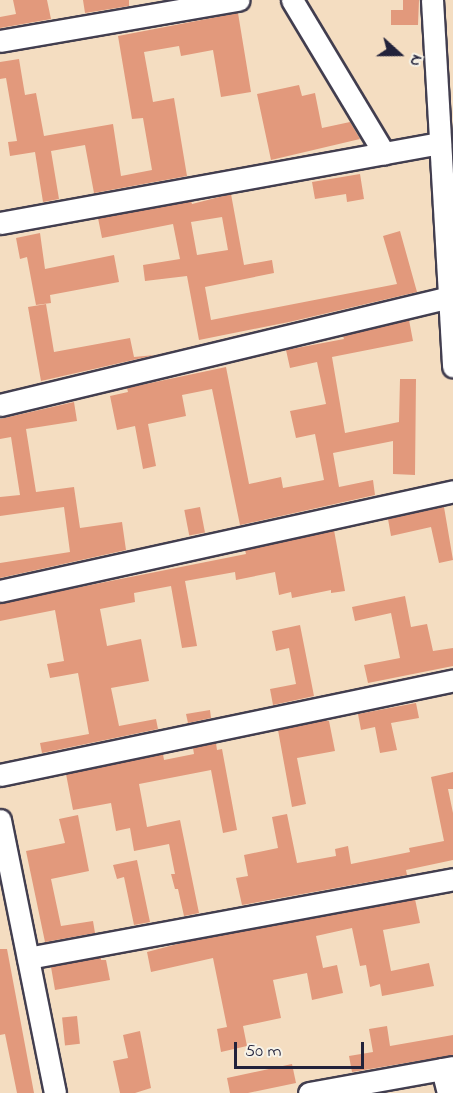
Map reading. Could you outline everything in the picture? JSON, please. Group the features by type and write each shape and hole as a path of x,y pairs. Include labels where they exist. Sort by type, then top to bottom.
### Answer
{"street":[{"path":"0,41 238,0"},
{"path":"292,0 384,153"},
{"path":"432,0 445,115 440,143 453,366"},
{"path":"0,223 440,143"},
{"path":"0,405 450,297"},
{"path":"0,591 453,491"},
{"path":"0,775 453,680"},
{"path":"0,820 55,1093"},
{"path":"28,958 453,879"},
{"path":"309,1093 448,1068 448,1093"}],"building":[{"path":"13,0 47,0 51,19 0,28 0,17 16,14"},
{"path":"83,0 129,0 129,6 85,13"},
{"path":"403,0 419,0 418,25 391,25 391,10 403,10"},
{"path":"238,13 251,92 221,97 213,50 181,56 179,46 144,52 153,102 174,98 187,176 94,193 85,145 51,151 59,199 43,202 35,152 10,156 8,142 17,141 6,78 0,79 0,62 19,59 25,95 36,93 44,136 113,124 121,176 152,170 143,118 132,119 118,36"},
{"path":"299,85 302,96 315,93 322,128 350,122 360,139 271,160 257,94"},
{"path":"360,174 364,199 347,202 346,194 315,199 312,182"},
{"path":"231,194 244,265 272,260 274,273 205,287 211,320 397,284 383,236 400,231 417,292 199,340 187,276 145,281 143,265 180,259 173,224 102,238 98,218 191,201 192,204","holes":["222,217 228,250 197,255 191,222"]},
{"path":"40,233 45,269 114,255 119,282 50,295 51,303 36,305 27,257 20,259 16,238"},
{"path":"46,304 54,352 130,338 134,357 155,355 41,381 28,307"},
{"path":"409,320 413,341 332,357 345,433 399,422 400,379 416,379 415,475 393,474 393,441 333,453 339,487 373,480 375,495 240,525 212,389 182,395 186,416 148,424 156,466 143,469 135,426 117,430 110,396 128,392 127,388 226,367 249,484 281,477 283,488 324,480 315,434 296,438 290,411 326,404 317,362 290,368 286,350 344,339 343,336"},
{"path":"74,402 77,421 26,429 36,492 74,487 80,528 122,522 126,550 0,578 0,563 70,552 64,507 0,516 0,497 20,495 11,437 0,439 0,419"},
{"path":"200,507 205,533 189,536 184,510"},
{"path":"444,507 453,560 439,563 431,527 391,536 388,519"},
{"path":"334,530 345,591 331,593 331,590 292,598 291,592 279,595 275,572 236,580 235,572 185,581 197,646 182,648 171,586 134,593 135,602 100,609 107,646 141,639 149,681 111,688 119,726 156,719 158,729 42,753 40,743 89,734 78,673 50,678 47,664 64,661 55,610 0,621 0,603 246,554 245,550"},
{"path":"405,596 411,627 427,624 433,651 453,648 453,666 368,683 364,665 400,658 391,613 355,621 352,607"},
{"path":"300,625 314,696 273,705 270,689 296,684 289,648 276,651 272,631"},
{"path":"416,703 419,718 391,723 397,750 380,753 375,727 361,730 358,714"},
{"path":"210,710 211,718 188,723 186,714"},
{"path":"329,721 335,751 297,758 306,804 292,807 278,730"},
{"path":"216,743 217,750 222,749 237,830 223,833 211,770 139,784 147,827 180,820 199,913 184,916 178,889 175,889 171,874 175,874 169,844 134,851 130,828 116,831 111,803 73,810 66,774 163,754 164,760 194,754 193,748"},
{"path":"453,772 453,789 448,789 453,813 453,860 406,870 407,875 242,905 236,878 248,876 244,855 278,848 272,817 287,814 297,863 336,856 335,849 348,846 351,864 410,852 409,848 444,841 431,777"},
{"path":"78,815 89,871 51,879 61,926 93,921 95,933 45,942 26,851 65,843 59,819"},
{"path":"137,860 150,922 134,925 124,877 117,879 113,865"},
{"path":"415,899 420,923 383,930 391,971 429,963 434,986 382,996 380,984 370,987 366,965 360,966 352,928 316,936 323,968 337,965 343,993 312,1000 307,973 273,980 281,1018 243,1026 247,1046 221,1052 217,1029 227,1027 213,958 151,972 147,952 189,941"},
{"path":"0,949 7,949 34,1093 17,1093 5,1034 0,1035"},
{"path":"101,957 101,960 106,960 110,980 55,990 51,967"},
{"path":"77,1016 80,1044 65,1045 62,1018"},
{"path":"387,1026 390,1046 453,1035 453,1055 352,1072 349,1056 373,1052 369,1029"},
{"path":"140,1031 151,1088 135,1093 120,1093 113,1061 128,1058 123,1035"},
{"path":"292,1064 296,1083 248,1093 230,1093 227,1078"}]}
